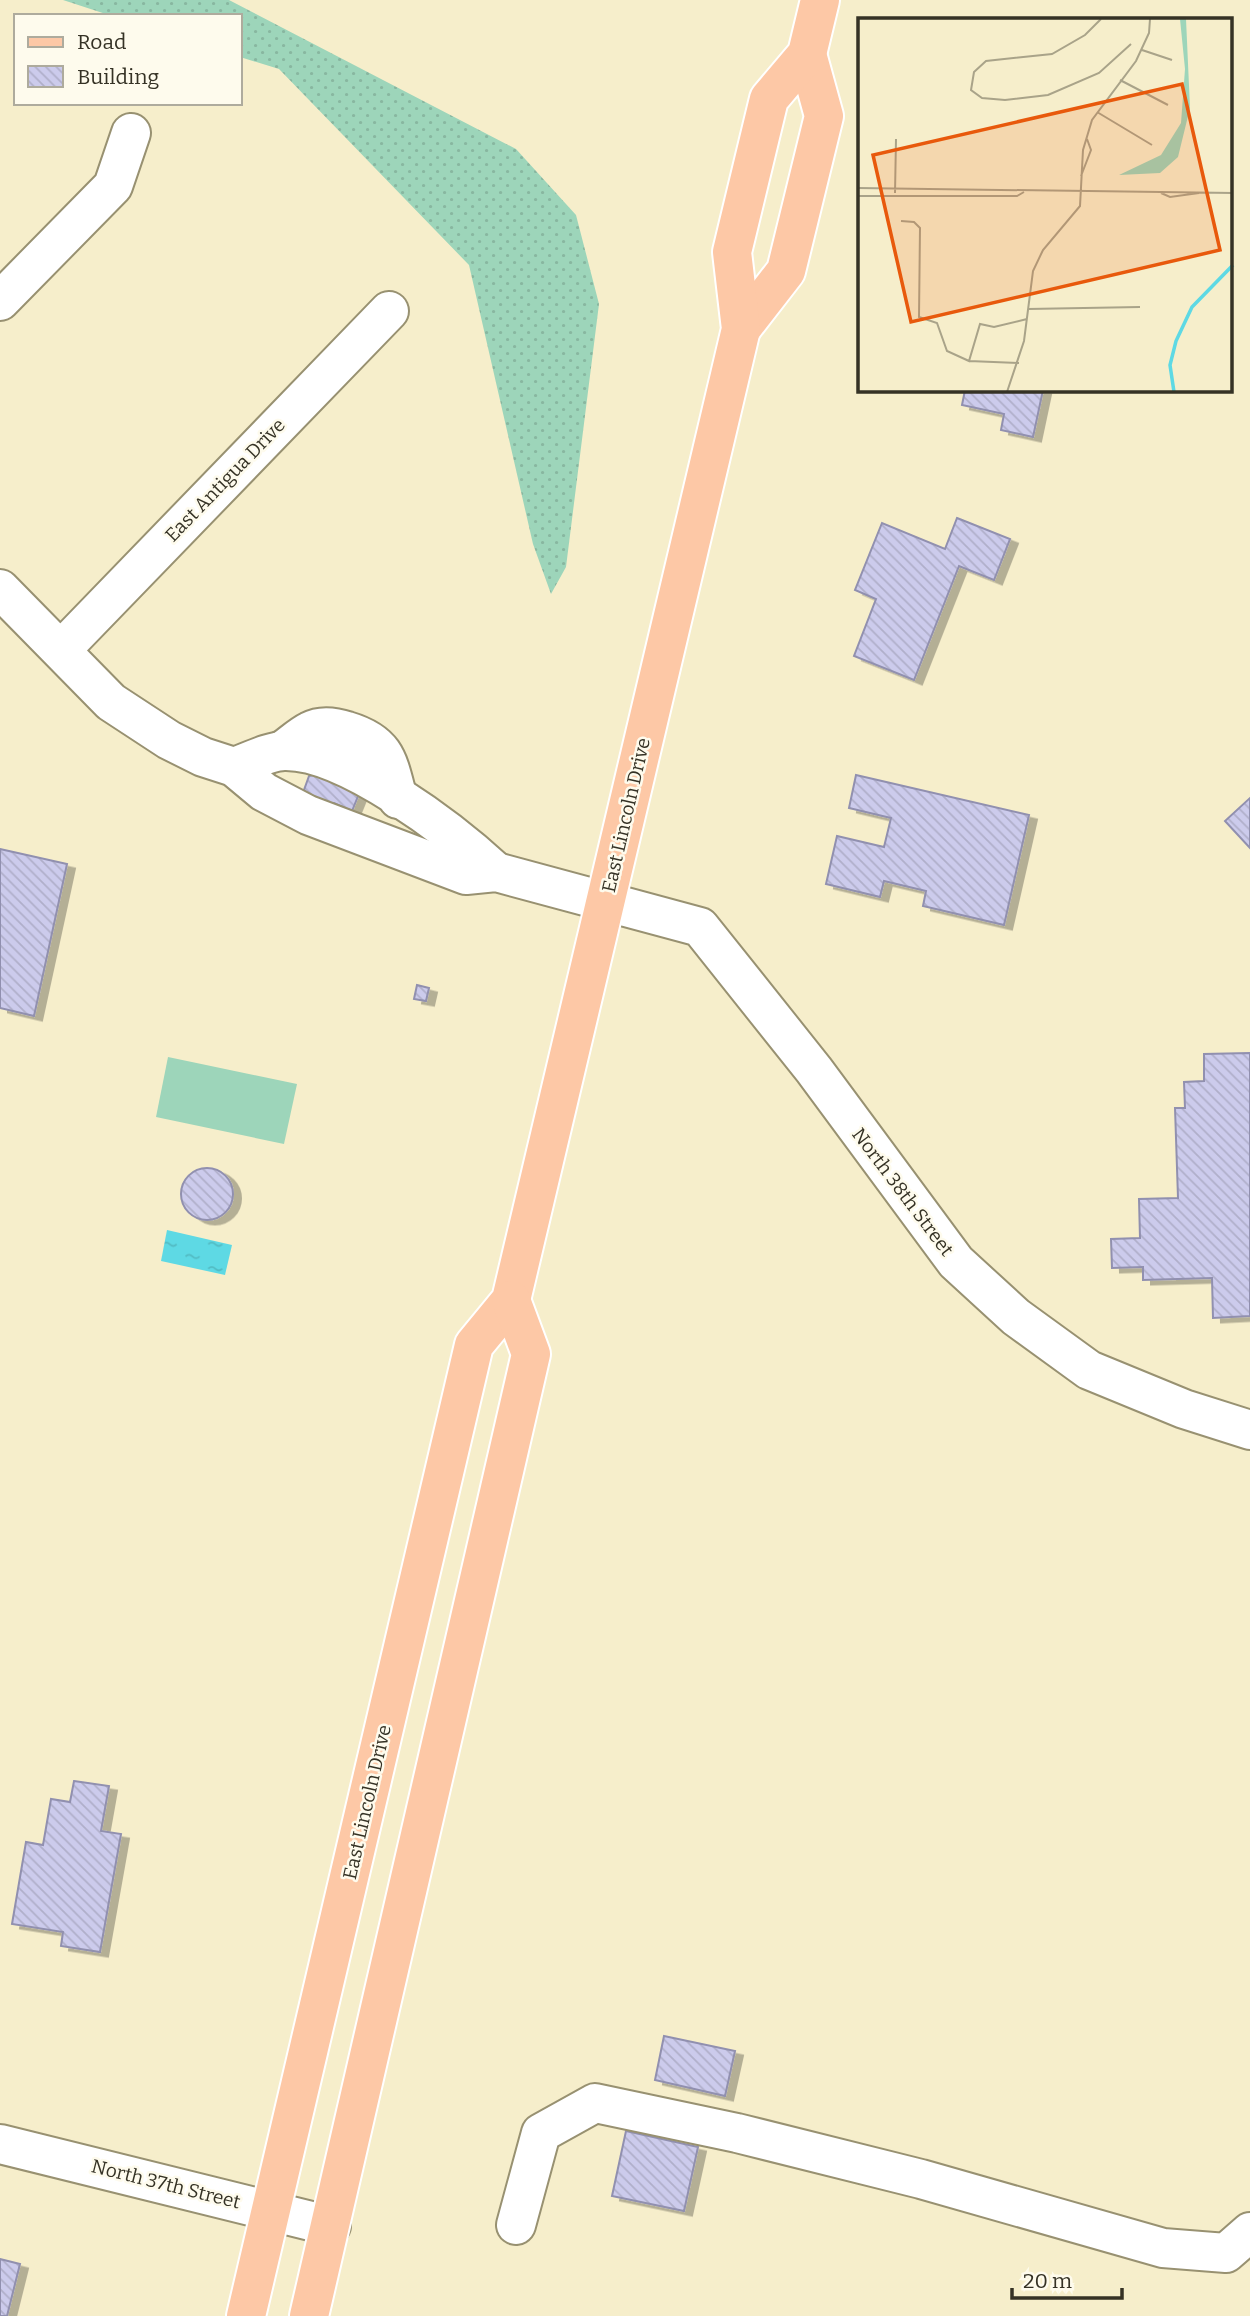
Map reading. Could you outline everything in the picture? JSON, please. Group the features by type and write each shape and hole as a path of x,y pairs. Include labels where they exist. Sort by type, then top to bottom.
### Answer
{"main road":[{"name":"East Lincoln Drive","path":"246,2316 474,1345 511,1300 606,902 741,329 732,252 766,111 769,99 807,54 820,0"},
{"name":"East Lincoln Drive","path":"741,329 786,271 824,116 807,54"},
{"path":"309,2316 531,1354 511,1300"}],"street":[{"path":"0,301 113,186 131,132"},
{"name":"East Antigua Drive","path":"61,650 389,311"},
{"path":"0,589 111,702 169,740 203,757 234,767 264,792 308,815 466,875 516,877 606,902"},
{"path":"234,767 283,750 311,730 325,727 333,726 371,738 388,763 398,799 474,852 516,877"},
{"name":"North 38th Street","path":"606,902 700,928 814,1070 956,1262 1016,1317 1089,1370 1184,1409 1250,1430"},
{"path":"516,2225 541,2133 595,2103 737,2133 921,2179 1163,2248 1226,2253 1250,2232"},
{"name":"North 37th Street","path":"0,2144 331,2226"}],"green space":[{"path":"63,0 229,0 516,149 576,215 599,304 566,567 551,594 533,544 469,265 279,69 242,58 242,14 106,14"},
{"path":"168,1057 297,1084 284,1144 156,1117"}],"water":[{"path":"167,1230 232,1245 225,1275 161,1261"}],"building":[{"path":"965,392 1043,392 1033,437 1001,430 1004,414 962,405"},
{"path":"957,518 1010,539 994,580 959,566 914,680 854,656 876,599 855,590 882,523 945,549"},
{"path":"373,759 352,811 334,803 324,808 310,803 304,790 309,776"},
{"path":"856,775 1029,815 1004,925 923,906 926,891 884,881 880,897 826,884 837,836 884,847 891,818 849,808"},
{"path":"1250,798 1250,848 1225,821"},
{"path":"0,849 67,864 34,1016 0,1008"},
{"path":"417,985 429,988 426,1001 414,999"},
{"path":"1250,1053 1250,1316 1213,1318 1212,1278 1143,1280 1143,1267 1112,1268 1111,1239 1140,1238 1139,1199 1178,1198 1175,1108 1185,1108 1184,1082 1204,1081 1204,1054"},
{"path":"207,1168 217,1170 225,1176 231,1184 231,1204 225,1212 217,1218 207,1220 197,1218 189,1212 183,1204 181,1194 183,1184 189,1176 197,1170"},
{"path":"74,1781 109,1786 101,1831 121,1834 100,1952 61,1946 63,1932 12,1924 26,1842 43,1845 51,1799 70,1802"},
{"path":"664,2036 735,2051 725,2096 655,2080"},
{"path":"626,2131 698,2147 684,2211 612,2196"},
{"path":"0,2259 20,2264 7,2316 0,2316"}]}
